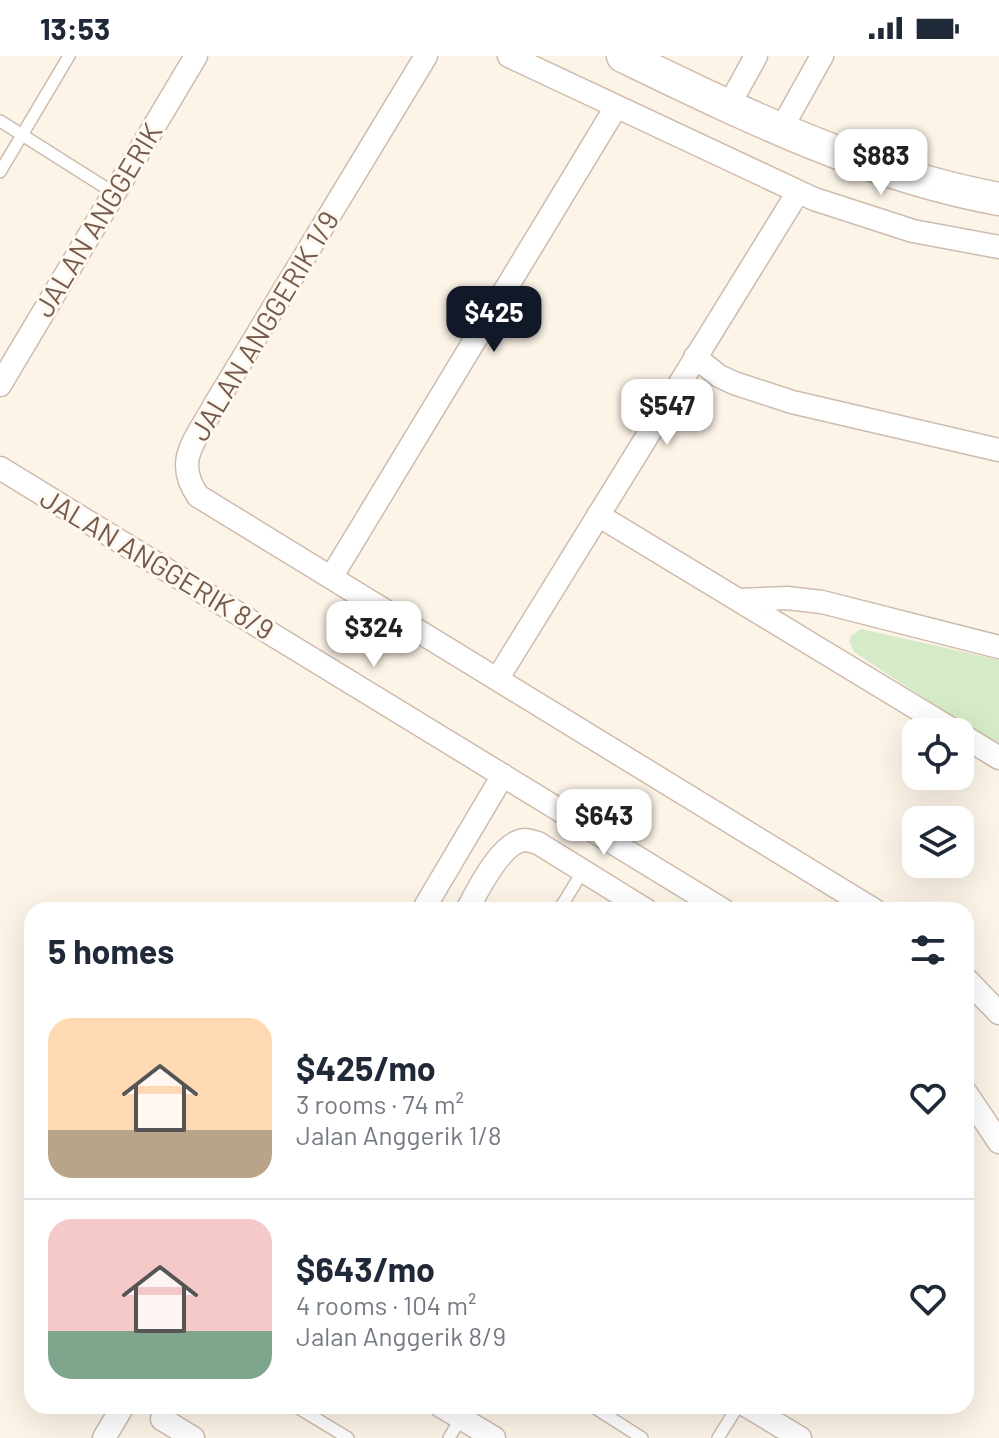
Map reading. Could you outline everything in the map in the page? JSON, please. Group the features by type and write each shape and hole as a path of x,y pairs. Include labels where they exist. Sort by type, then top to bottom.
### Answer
{"main road":[{"path":"623,56 780,131 904,175 999,199"}],"street":[{"name":"JALAN ANGGERIK","path":"0,385 196,56"},
{"name":"JALAN ANGGERIK 1/9","path":"426,56 214,406 186,457 188,481 198,496 861,902"},
{"path":"509,56 798,192 913,231 999,247"},
{"path":"728,107 756,56"},
{"path":"780,131 822,56"},
{"path":"332,576 616,107"},
{"path":"498,678 798,192"},
{"path":"695,357 719,376 792,402 999,450"},
{"name":"JALAN ANGGERIK 8/9","path":"0,468 710,902"},
{"path":"598,515 933,718"},
{"path":"739,600 787,598 822,602 999,647"},
{"path":"974,743 999,758"},
{"path":"428,902 503,775"},
{"path":"472,902 502,855 512,845 524,840 538,843 633,902"},
{"path":"974,987 999,1013"},
{"path":"974,1105 999,1142"},
{"path":"104,1438 118,1414"},
{"path":"466,1414 494,1438"},
{"path":"760,1414 800,1438"},
{"path":"161,1421 193,1438"}],"lane":[{"path":"0,172 69,56"},
{"path":"0,121 114,193"},
{"path":"564,902 583,871"},
{"path":"308,1414 348,1438"},
{"path":"449,1438 463,1414"},
{"path":"604,1414 642,1438"},
{"path":"718,1438 733,1414"}],"green space":[{"path":"861,629 999,660 999,747 974,731 974,718 955,718 854,652 849,641"}]}
